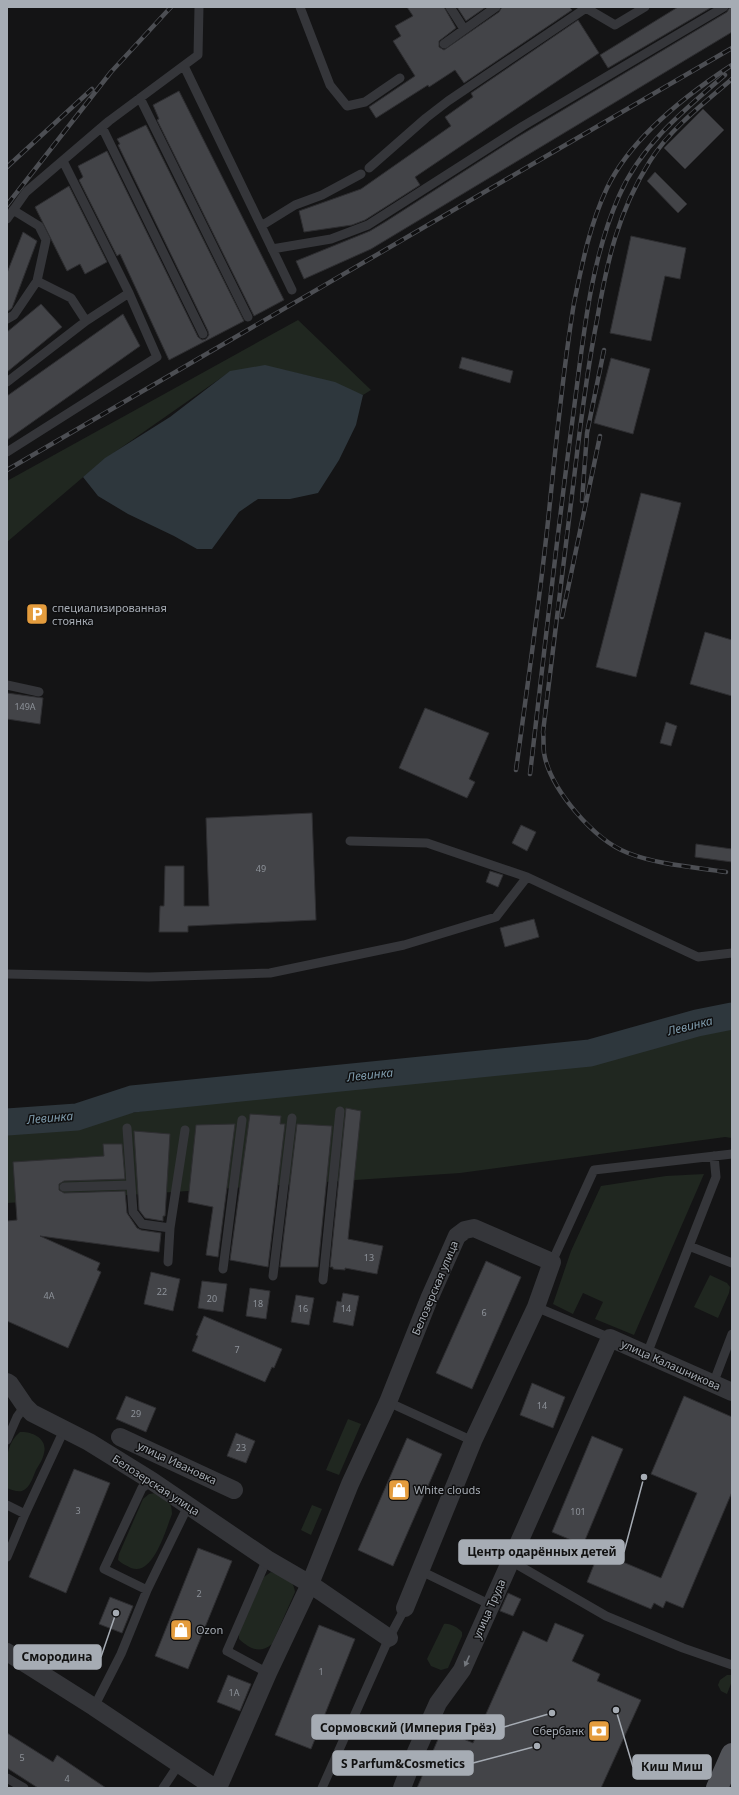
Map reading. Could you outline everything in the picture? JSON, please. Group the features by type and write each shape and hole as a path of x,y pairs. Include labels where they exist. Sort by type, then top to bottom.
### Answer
{"main road":[{"path":"717,1788 732,1754"}],"street":[{"name":"Белозерская улица","path":"218,1788 268,1673 310,1584 350,1484 388,1402 457,1236 465,1230 474,1228 552,1262"},
{"path":"405,1608 421,1572 473,1441 536,1307 552,1262"},
{"name":"улица Калашникова","path":"610,1338 732,1392"},
{"name":"улица Труда","path":"402,1788 438,1703 462,1670 610,1338"},
{"name":"Белозерская улица","path":"7,1382 32,1413 88,1442 152,1481 267,1560 310,1584 389,1638"},
{"name":"улица Ивановка","path":"120,1437 234,1490"},
{"path":"152,1481 161,1474 169,1460"},
{"path":"7,1652 94,1707 215,1788"}],"lane":[{"path":"7,219 26,192 102,127 198,55 199,7"},
{"path":"300,7 330,85 347,106 366,102 400,78"},
{"path":"450,7 464,29"},
{"path":"444,44 496,7"},
{"path":"369,168 426,118 448,101 586,8 615,25 645,7"},
{"path":"272,249 331,239 368,225 523,126 724,7"},
{"path":"184,66 292,290"},
{"path":"140,98 248,317"},
{"path":"102,127 203,334"},
{"path":"7,452 158,357 129,293 63,161"},
{"path":"261,226 295,205 322,195 361,174"},
{"path":"7,319 14,315 37,281 46,240 39,226 13,210"},
{"path":"37,281 71,298 86,321"},
{"path":"7,382 86,321 129,293"},
{"path":"7,685 39,692"},
{"path":"350,841 427,843 528,877 698,957 732,953"},
{"path":"7,974 149,977 270,973 404,945 496,917 528,877"},
{"path":"323,1280 340,1111"},
{"path":"274,1276 292,1118"},
{"path":"223,1269 242,1120"},
{"path":"127,1128 133,1212 142,1224 170,1228"},
{"path":"168,1262 170,1228 184,1130"},
{"path":"552,1262 594,1170 732,1154"},
{"path":"646,1354 716,1177 714,1156"},
{"path":"64,1187 131,1185"},
{"path":"689,1246 732,1263"},
{"path":"536,1307 610,1338"},
{"path":"713,1384 732,1334"},
{"path":"388,1402 473,1441"},
{"path":"7,1440 17,1417 25,1406"},
{"path":"7,1557 64,1430"},
{"path":"147,1590 104,1569 142,1488 152,1481"},
{"path":"7,1505 25,1514"},
{"path":"94,1707 122,1654 147,1590 188,1506"},
{"path":"267,1560 226,1651 268,1673"},
{"path":"511,1561 606,1616 683,1648 732,1665"},
{"path":"421,1572 491,1605"},
{"path":"322,1788 389,1638 405,1608"},
{"path":"163,1788 179,1764"},
{"path":"7,1778 24,1788"}],"shaded area":[{"path":"298,320 371,390 363,395 318,378 283,370 228,373 102,461 7,542 7,481"},
{"path":"265,365 335,382 363,395 356,425 339,460 318,493 290,499 258,499 239,512 212,549 197,549 128,514 98,496 83,477 105,458 170,417 230,371"},
{"path":"732,1013 732,1138 725,1137 460,1173 7,1203 7,1132 665,1031"},
{"path":"704,1174 634,1335 595,1319 603,1302 583,1293 573,1314 553,1304 571,1251 601,1186 666,1176"},
{"path":"710,1275 727,1283 730,1287 729,1293 718,1318 694,1307"},
{"path":"348,1419 361,1424 339,1475 326,1470"},
{"path":"20,1432 38,1436 45,1448 41,1462 29,1485 25,1490 18,1491 7,1488 7,1458 11,1444"},
{"path":"156,1493 170,1503 172,1514 158,1550 152,1559 139,1569 131,1568 118,1560 119,1554 143,1499 149,1494"},
{"path":"312,1505 322,1509 311,1535 301,1530"},
{"path":"271,1572 290,1580 295,1592 272,1644 263,1649 255,1649 251,1648 239,1639 239,1632 264,1577"},
{"path":"444,1624 449,1624 456,1627 462,1632 462,1636 448,1668 441,1670 431,1666 427,1659"},
{"path":"727,1675 732,1675 732,1681 727,1694 721,1691 718,1685 720,1680"}],"building":[{"path":"407,7 444,7 456,28 439,41 439,47 444,50 499,12 502,7 569,7 572,10 464,83 455,70 429,87 428,85 376,118 369,107 415,76 393,41 401,36 395,26 413,16"},
{"path":"457,7 486,7 466,21"},
{"path":"678,7 712,7 608,68 600,55"},
{"path":"730,7 732,7 732,32 371,249 304,279 296,261 370,231 516,138 727,12"},
{"path":"578,20 599,53 415,177 420,185 365,220 352,225 304,232 299,211 361,189 451,126 445,117 473,97 471,93"},
{"path":"179,91 284,300 254,316 157,120 159,119 153,105"},
{"path":"703,109 724,130 685,169 664,148"},
{"path":"146,125 244,321 169,360 120,254 117,256 79,180 83,177 78,166 107,151 198,337 202,340 206,339 209,335 208,331 118,145 120,144 117,139"},
{"path":"655,172 687,204 678,213 647,181"},
{"path":"69,186 107,262 85,274 80,264 67,271 35,207"},
{"path":"23,232 37,241 12,308 7,312 7,273"},
{"path":"631,236 686,248 680,279 665,276 651,341 610,333"},
{"path":"41,304 62,327 7,372 7,332"},
{"path":"123,314 140,346 7,440 7,396"},
{"path":"462,357 513,371 510,383 459,368"},
{"path":"611,358 650,369 633,434 594,423"},
{"path":"641,493 681,503 636,677 596,667"},
{"path":"705,632 732,640 732,696 690,684"},
{"path":"7,693 43,698 40,724 7,719"},
{"path":"425,708 489,733 469,779 475,782 467,798 399,768"},
{"path":"666,722 677,726 671,746 660,743"},
{"path":"312,813 316,920 188,926 188,932 159,932 160,906 164,906 165,866 184,866 184,906 209,906 206,818"},
{"path":"521,825 536,832 527,851 512,843"},
{"path":"696,844 732,849 732,862 695,857"},
{"path":"490,871 503,875 498,887 486,882"},
{"path":"534,919 539,937 505,947 500,928"},
{"path":"346,1108 361,1111 348,1239 383,1246 377,1274 345,1268 345,1270 333,1269 333,1267 330,1267"},
{"path":"250,1114 281,1116 280,1124 285,1124 268,1267 230,1260"},
{"path":"235,1124 218,1257 206,1255 213,1207 188,1202 196,1125"},
{"path":"297,1124 332,1126 318,1267 280,1267"},
{"path":"134,1131 170,1134 165,1216 163,1216 163,1221 145,1218 139,1210"},
{"path":"103,1144 122,1144 125,1179 64,1181 59,1184 59,1190 64,1193 125,1191 127,1213 137,1228 161,1233 159,1252 40,1236 100,1263 97,1270 101,1272 68,1348 7,1321 7,1221 17,1220 13,1162 104,1156"},
{"path":"486,1261 521,1277 472,1389 436,1373"},
{"path":"151,1272 180,1279 173,1311 144,1304"},
{"path":"202,1281 227,1284 223,1312 198,1308"},
{"path":"250,1288 270,1291 266,1319 246,1316"},
{"path":"343,1293 359,1296 353,1326 333,1322 337,1301 341,1302"},
{"path":"296,1295 314,1298 309,1325 291,1322"},
{"path":"204,1316 282,1349 274,1368 272,1367 265,1382 192,1351 198,1336 196,1335"},
{"path":"532,1383 565,1397 553,1428 520,1415"},
{"path":"126,1396 156,1408 146,1432 116,1419"},
{"path":"684,1396 732,1417 732,1492 683,1608 666,1601 663,1608 654,1603 651,1609 587,1582 599,1552 661,1578 697,1493 651,1474"},
{"path":"236,1433 255,1441 246,1463 227,1456"},
{"path":"592,1436 623,1449 583,1545 552,1532"},
{"path":"407,1438 442,1454 393,1566 358,1550"},
{"path":"74,1469 110,1483 66,1593 29,1577"},
{"path":"198,1548 232,1561 188,1669 155,1656"},
{"path":"508,1593 521,1599 513,1616 500,1611"},
{"path":"110,1597 133,1606 122,1633 99,1624"},
{"path":"555,1623 584,1635 572,1661 600,1674 597,1681 641,1700 601,1788 417,1788 442,1730 473,1743 523,1631 547,1642"},
{"path":"319,1625 355,1639 311,1749 275,1735"},
{"path":"228,1675 251,1684 240,1711 217,1702"},
{"path":"7,1733 53,1762 57,1755 106,1788 38,1788 7,1768"}],"waterway":[{"name":"Левинка","path":"7,1122 77,1117 132,1099 590,1053 697,1023 732,1016"}],"railway":[{"path":"7,205 111,72 171,7"},
{"path":"7,470 732,48"},
{"path":"516,770 543,569 560,402 574,303 583,259 591,230 607,188 617,170 630,152 661,119 696,90 732,65"},
{"path":"530,774 580,360 588,304 601,249 619,196 639,160 679,115 725,75"},
{"path":"726,872 677,865 640,857 628,853 601,837 576,812 564,797 555,782 548,767 544,753 543,732 584,395 605,277 615,238 639,180 658,149 677,127 732,79"},
{"path":"7,167 92,89"},
{"path":"582,501 587,433 604,350"},
{"path":"562,617 600,436"}],"place":[{"name":"специализированная стоянка","path":"37,614"},
{"name":"Центр одарённых детей","path":"644,1477"},
{"name":"White clouds","path":"399,1490"},
{"name":"Смородина","path":"116,1613"},
{"name":"Ozon","path":"181,1630"},
{"name":"Киш Миш","path":"616,1710"},
{"name":"Сормовский (Империя Грёз)","path":"552,1713"},
{"name":"Сбербанк","path":"599,1731"},
{"name":"S Parfum&Cosmetics","path":"537,1746"}]}
